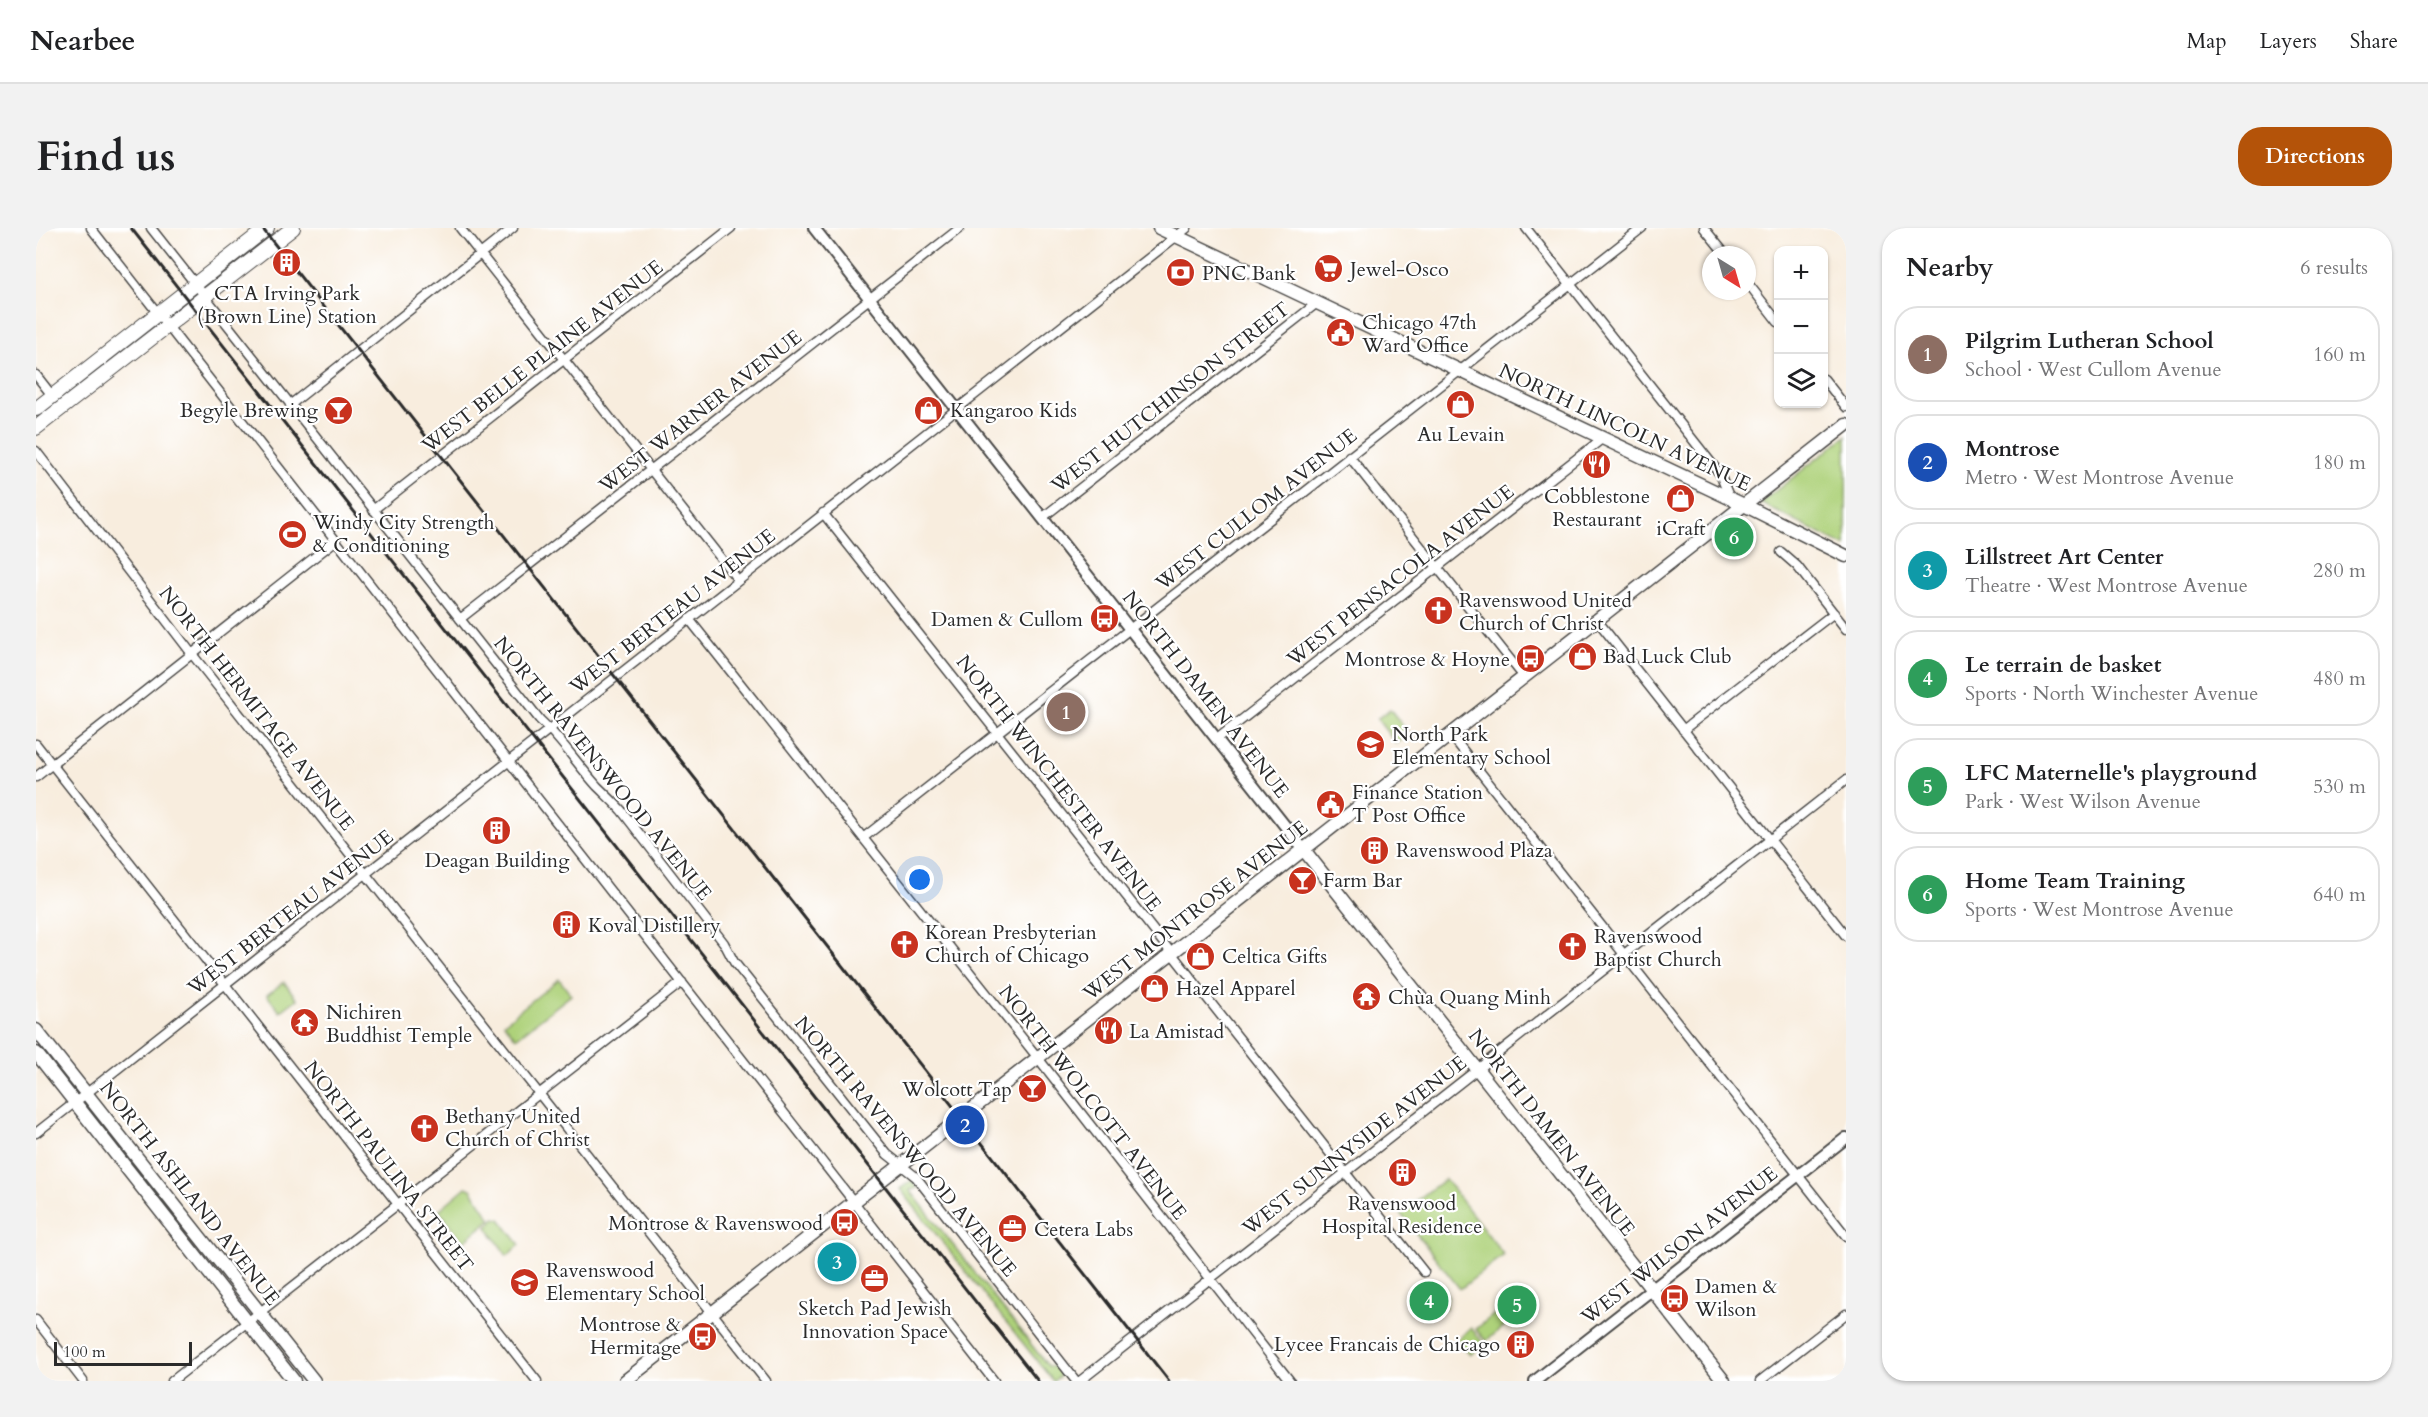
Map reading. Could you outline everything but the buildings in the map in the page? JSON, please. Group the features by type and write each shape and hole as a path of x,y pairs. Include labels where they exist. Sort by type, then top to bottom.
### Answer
{"main road":[{"path":"36,409 267,228"},
{"path":"36,429 293,228"},
{"name":"NORTH LINCOLN AVENUE","path":"1159,228 1744,505 1846,556"},
{"name":"WEST MONTROSE AVENUE","path":"625,1381 1846,425"},
{"name":"NORTH DAMEN AVENUE","path":"1304,850 1724,1381"},
{"name":"NORTH ASHLAND AVENUE","path":"36,1030 314,1381"},
{"name":"NORTH ASHLAND AVENUE","path":"36,1053 294,1381"}],"street":[{"path":"91,228 497,745 507,762 682,982 852,1203 994,1381"},
{"name":"NORTH RAVENSWOOD AVENUE","path":"151,228 540,720 559,737 598,787 621,810 724,943 734,962 887,1154 916,1177 1078,1381"},
{"path":"460,228 738,580"},
{"path":"290,405 513,228"},
{"name":"WEST BELLE PLAINE AVENUE","path":"374,510 731,228"},
{"name":"NORTH DAMEN AVENUE","path":"814,228 1304,850"},
{"name":"WEST WARNER AVENUE","path":"460,619 960,228"},
{"name":"WEST BERTEAU AVENUE","path":"36,1133 1187,228"},
{"path":"1526,228 1720,474 1730,499"},
{"name":"WEST CULLOM AVENUE","path":"863,838 1642,228"},
{"path":"1704,228 1718,246"},
{"path":"1756,293 1774,316"},
{"name":"WEST HUTCHINSON STREET","path":"1042,518 1317,303"},
{"path":"36,375 62,408"},
{"path":"1828,384 1846,407"},
{"name":"WEST PENSACOLA AVENUE","path":"1217,739 1603,438"},
{"name":"NORTH HERMITAGE AVENUE","path":"36,451 192,654 766,1381"},
{"path":"1349,456 1524,678"},
{"name":"NORTH WINCHESTER AVENUE","path":"823,513 1424,1272"},
{"path":"36,777 335,541"},
{"path":"1781,552 1797,566 1846,628"},
{"path":"1683,729 1834,613"},
{"name":"NORTH WOLCOTT AVENUE","path":"689,619 1038,1058 1290,1381"},
{"path":"1597,620 1846,936"},
{"path":"1451,735 1846,1236"},
{"name":"NORTH PAULINA STREET","path":"36,744 537,1381"},
{"name":"WEST SUNNYSIDE AVENUE","path":"1078,1381 1846,780"},
{"path":"172,1381 682,982"},
{"name":"WEST WILSON AVENUE","path":"1535,1381 1846,1138"},
{"path":"1760,1381 1846,1314"},
{"path":"36,1320 83,1381"}],"green space":[{"path":"1846,436 1846,547 1760,503"},
{"path":"1390,709 1409,734 1396,744 1377,719"},
{"path":"559,979 571,995 516,1038 504,1023"},
{"path":"284,982 297,999 280,1012 267,995"},
{"path":"1445,1179 1504,1255 1460,1289 1400,1213"},
{"path":"912,1180 918,1188 910,1190 1048,1366 1062,1370 1059,1377 1053,1381 900,1189"},
{"path":"466,1187 471,1189 491,1219 463,1242 439,1210"},
{"path":"495,1218 500,1219 520,1245 507,1256 487,1227"},
{"path":"1443,1287 1448,1297 1446,1308 1414,1312 1410,1303 1412,1292"},
{"path":"1518,1292 1530,1307 1516,1319 1503,1303"},
{"path":"1502,1308 1512,1320 1486,1341 1476,1329"},
{"path":"1471,1328 1484,1344 1470,1355 1458,1339"}],"railway":[{"path":"131,228 1038,1381"},
{"path":"262,228 1169,1381"}],"place":[{"name":"CTA Irving Park (Brown Line) Station","path":"287,262"},
{"name":"Jewel-Osco","path":"1329,269"},
{"name":"PNC Bank","path":"1181,273"},
{"name":"Chicago 47th Ward Office","path":"1341,333"},
{"name":"Au Levain","path":"1461,404"},
{"name":"Begyle Brewing","path":"339,410"},
{"name":"Kangaroo Kids","path":"929,410"},
{"name":"Cobblestone Restaurant","path":"1597,465"},
{"name":"iCraft","path":"1681,498"},
{"name":"Windy City Strength & Conditioning","path":"292,534"},
{"name":"Home Team Training","path":"1734,537"},
{"name":"Ravenswood United Church of Christ","path":"1438,611"},
{"name":"Damen & Cullom","path":"1104,619"},
{"name":"Bad Luck Club","path":"1582,656"},
{"name":"Montrose & Hoyne","path":"1531,659"},
{"name":"Pilgrim Lutheran School","path":"1066,712"},
{"name":"North Park Elementary School","path":"1371,745"},
{"name":"Finance Station T Post Office","path":"1331,804"},
{"name":"Deagan Building","path":"497,830"},
{"name":"Ravenswood Plaza","path":"1375,850"},
{"name":"Farm Bar","path":"1302,880"},
{"name":"Koval Distillery","path":"567,925"},
{"name":"Korean Presbyterian Church of Chicago","path":"904,944"},
{"name":"Ravenswood Baptist Church","path":"1573,947"},
{"name":"Celtica Gifts","path":"1201,956"},
{"name":"Hazel Apparel","path":"1155,988"},
{"name":"Chùa Quang Minh","path":"1367,997"},
{"name":"Nichiren Buddhist Temple","path":"305,1023"},
{"name":"La Amistad","path":"1108,1031"},
{"name":"Wolcott Tap","path":"1033,1089"},
{"name":"Montrose","path":"965,1125"},
{"name":"Bethany United Church of Christ","path":"424,1128"},
{"name":"Ravenswood Hospital Residence","path":"1402,1172"},
{"name":"Montrose & Ravenswood","path":"844,1223"},
{"name":"Cetera Labs","path":"1013,1229"},
{"name":"Lillstreet Art Center","path":"837,1262"},
{"name":"Sketch Pad Jewish Innovation Space","path":"875,1278"},
{"name":"Ravenswood Elementary School","path":"525,1282"},
{"name":"Damen & Wilson","path":"1674,1298"},
{"name":"Le terrain de basket","path":"1429,1301"},
{"name":"LFC Maternelle's playground","path":"1517,1305"},
{"name":"Montrose & Hermitage","path":"702,1336"},
{"name":"Lycee Francais de Chicago","path":"1521,1344"}]}
